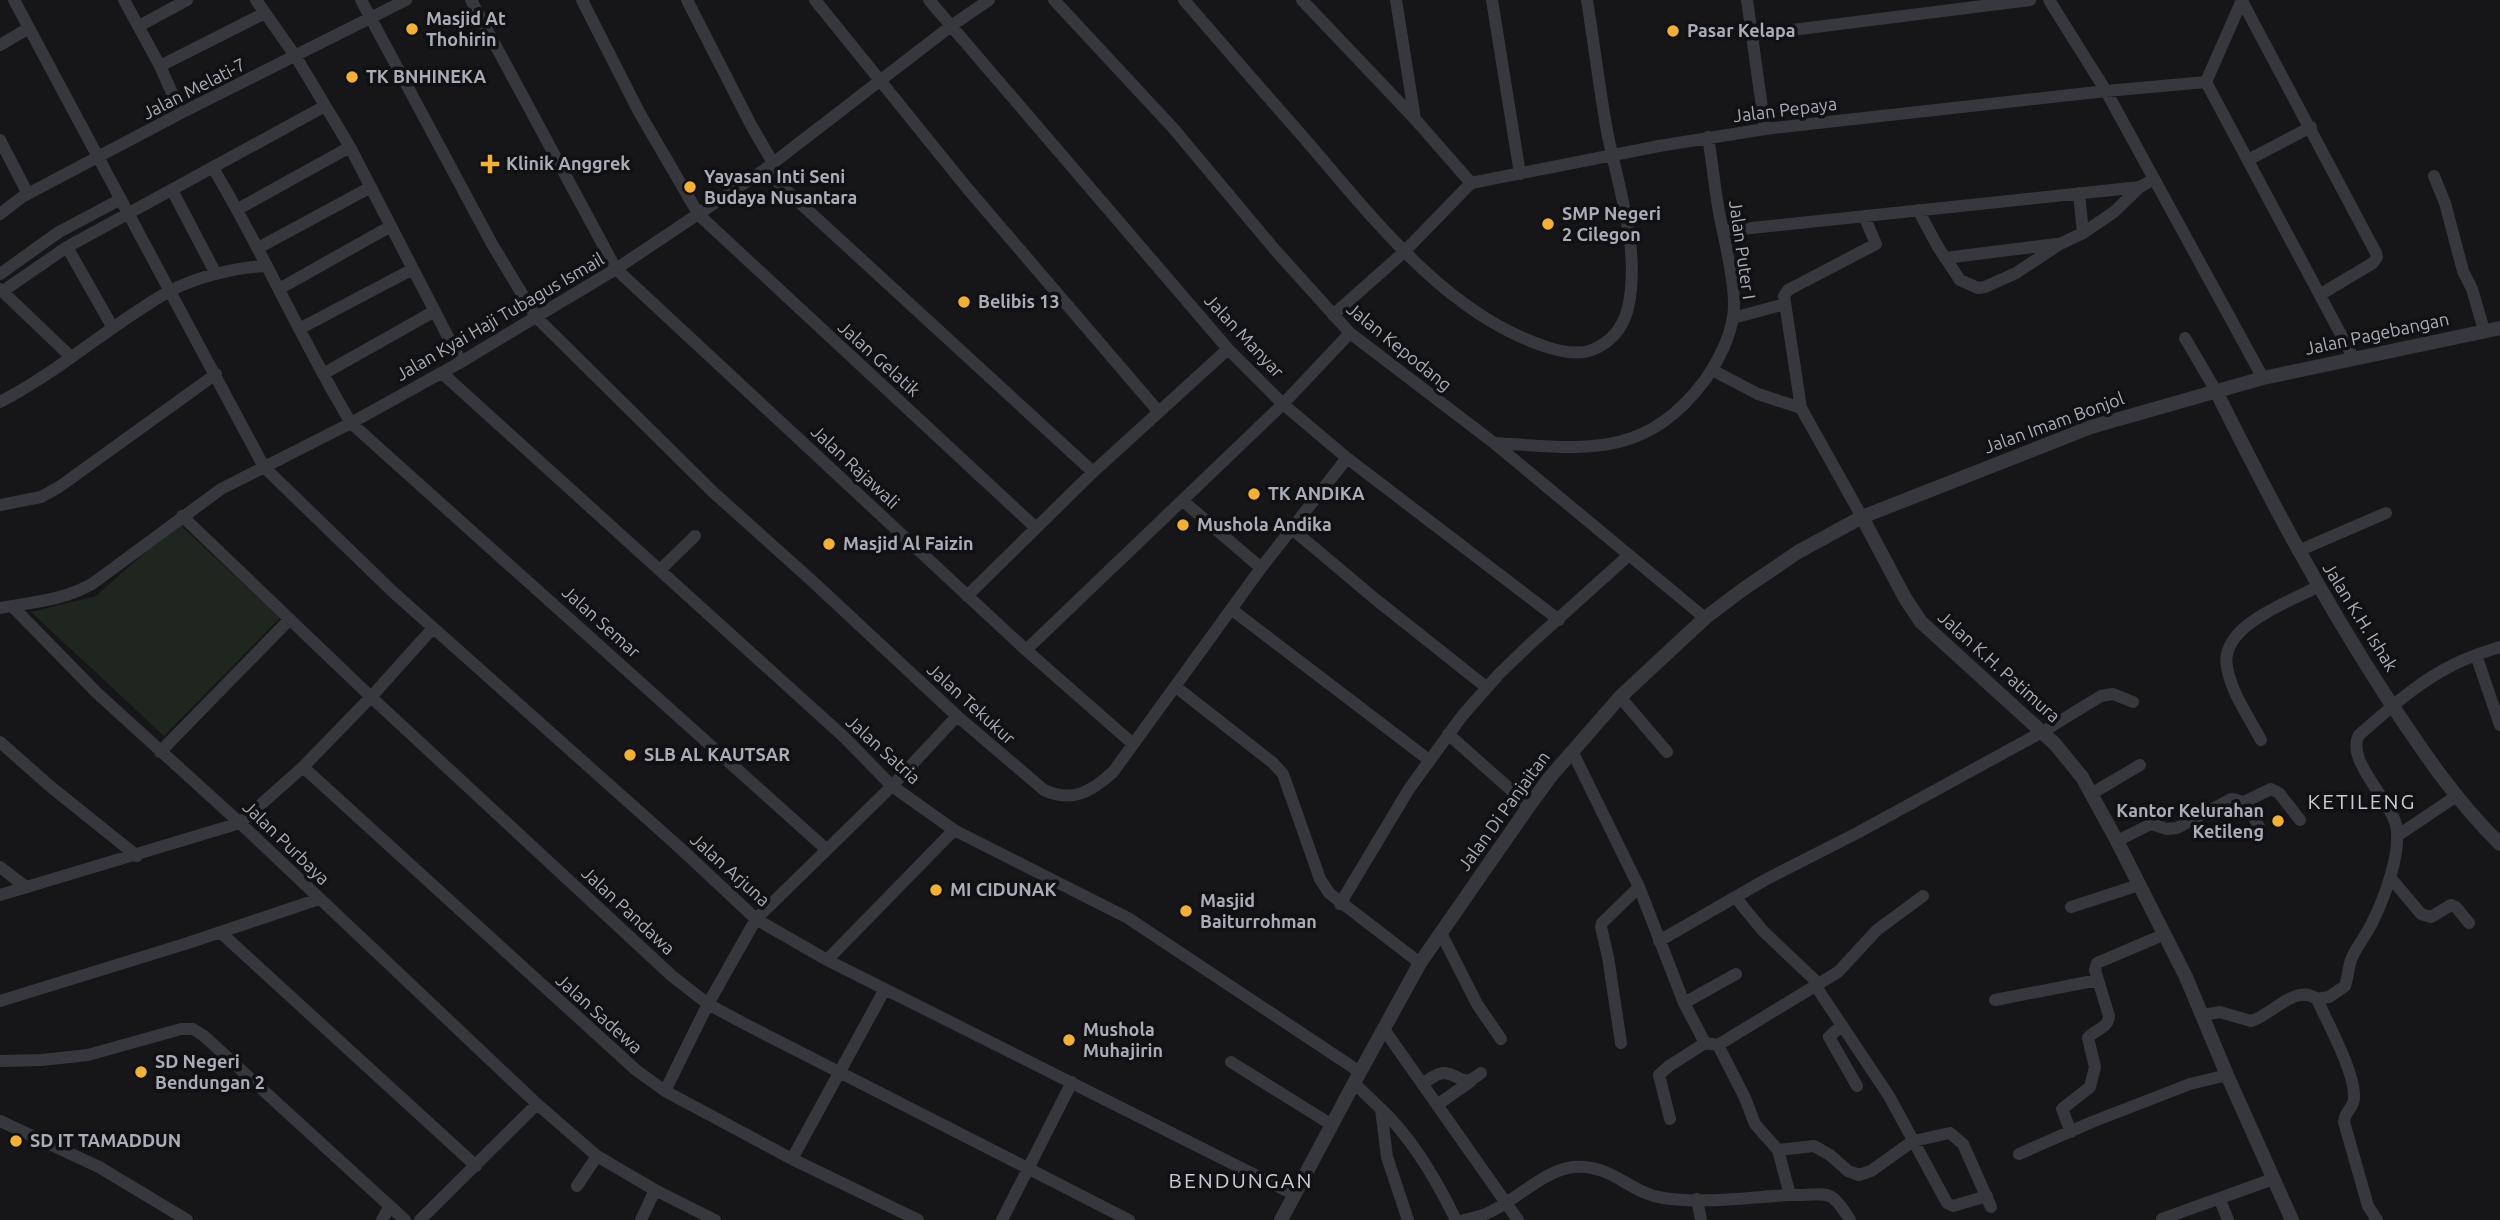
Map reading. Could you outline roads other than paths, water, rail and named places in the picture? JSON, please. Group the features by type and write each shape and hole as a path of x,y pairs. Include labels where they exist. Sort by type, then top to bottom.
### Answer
{"street":[{"name":"Jalan Arjuna","path":"14,0 264,467 433,628 756,919 827,960 1295,1195"},
{"path":"124,0 160,66 181,113"},
{"path":"139,26 187,0"},
{"path":"256,0 296,57 350,147 461,362"},
{"name":"Jalan Tekukur","path":"361,0 492,244 536,317 713,492 957,716 1044,790 1058,797 1070,797 1103,781 1176,687 1261,568 1347,458"},
{"name":"Jalan Melati-7","path":"0,214 28,194 181,113 406,0"},
{"name":"Jalan Rajawali","path":"471,0 617,269 967,596 1133,744"},
{"name":"Jalan Gelatik","path":"582,0 639,112 699,215 1036,528"},
{"path":"687,0 751,125 769,167 1093,472"},
{"path":"815,0 984,208 1158,411"},
{"name":"Jalan Manyar","path":"929,0 1228,349 1283,404 1347,458 1559,620"},
{"name":"Jalan Kyai Haji Tubagus Ismail","path":"6,607 71,595 106,574 221,489 442,373 617,269 769,167 951,26 989,0"},
{"name":"Jalan Kepodang","path":"1054,0 1173,128 1350,333 1494,443 1705,618"},
{"path":"1184,0 1404,252 1503,330 1549,348 1576,353 1595,349 1619,331 1631,288 1631,252 1587,0"},
{"path":"1302,0 1415,119 1471,183 1404,252 1333,315"},
{"path":"1396,0 1415,119"},
{"path":"1492,0 1520,174"},
{"path":"1747,0 1765,130"},
{"path":"1752,35 2030,0"},
{"path":"2049,0 2106,91 2263,378"},
{"path":"2242,0 2206,82 2354,359"},
{"path":"2242,0 2377,257 2372,263 2320,294"},
{"path":"160,66 265,13"},
{"path":"0,45 29,28"},
{"name":"Jalan Pepaya","path":"1471,183 1708,137 2206,82"},
{"path":"71,358 2,290 51,256 128,212 325,106"},
{"path":"2248,160 2311,127"},
{"name":"Jalan Puter I","path":"1494,443 1587,447 1621,443 1639,436 1673,415 1686,404 1712,370 1726,341 1733,318 1732,280 1708,137"},
{"path":"1,144 28,194"},
{"path":"238,209 350,147"},
{"name":"Jalan Semar","path":"214,168 351,423 826,849"},
{"path":"2434,176 2448,212 2463,271 2472,289 2484,330"},
{"path":"1918,211 1960,280 1978,288 2016,273 2060,244 2083,233 2114,212 2140,187 2154,180"},
{"path":"258,248 371,187"},
{"path":"1724,231 2140,187"},
{"path":"172,190 216,274"},
{"path":"2079,192 2083,233"},
{"path":"0,274 59,232 121,199"},
{"path":"1862,517 1801,408 1784,293 1877,243 1864,216"},
{"path":"279,289 391,226"},
{"path":"1945,258 2060,244"},
{"path":"67,247 113,328"},
{"path":"0,402 171,290 216,274 267,266"},
{"path":"299,329 413,269"},
{"path":"1733,318 1785,304"},
{"path":"323,374 433,312"},
{"name":"Jalan Pagebangan","path":"2263,378 2500,328"},
{"path":"1026,650 1283,404 1350,333"},
{"path":"2185,338 2216,391"},
{"path":"967,596 1093,472 1228,349"},
{"path":"1712,370 1758,394 1801,408"},
{"name":"Jalan Satria","path":"442,373 844,737 892,786 954,830 1128,918 1357,1077 1423,1164 1456,1220"},
{"path":"0,505 41,497 59,487 216,374"},
{"name":"Jalan Imam Bonjol","path":"1862,517 2078,431 2263,378"},
{"name":"Jalan K.H. Ishak","path":"2216,391 2317,587 2455,797 2500,844"},
{"path":"1183,501 1261,568"},
{"path":"2298,551 2386,513"},
{"name":"Jalan Pandawa","path":"181,516 672,976 708,1004 1129,1220"},
{"name":"Jalan Di Panjaitan","path":"1281,1220 1420,963 1529,806 1572,751 1620,697 1705,618 1788,559 1862,517"},
{"name":"Jalan K.H. Patimura","path":"1862,517 1921,622 2042,732 2076,768 2118,841 2165,934 2292,1220"},
{"path":"1292,529 1486,687"},
{"path":"660,570 695,536"},
{"path":"1340,904 1429,760 1486,687 1629,555"},
{"path":"2261,740 2235,690 2226,665 2231,641 2246,624 2317,587"},
{"name":"Jalan Purbaya","path":"6,607 240,823 537,1104 597,1156 715,1220"},
{"path":"1231,609 1429,760"},
{"path":"160,752 290,618"},
{"path":"0,895 240,823 303,767 372,697 433,628"},
{"path":"2317,999 2329,997 2344,986 2350,962 2374,920 2390,877 2397,836 2392,816 2357,755 2355,743 2359,735 2438,673 2500,647"},
{"path":"2476,655 2500,726"},
{"path":"1176,687 1273,763 1283,774 1320,879 1329,893 1420,963"},
{"path":"1659,941 1765,880 2042,732 2101,696 2113,694 2133,702"},
{"path":"1620,697 1667,752"},
{"path":"665,1091 708,1004 756,919 892,786 957,716"},
{"path":"1448,734 1529,806"},
{"path":"0,742 137,856"},
{"path":"1572,751 1639,887 1684,1003 1745,1098 1755,1124 1778,1150 1790,1195"},
{"path":"2091,794 2140,765"},
{"name":"Jalan Sadewa","path":"303,767 608,1047 665,1091 792,1159 918,1220"},
{"path":"2118,841 2151,824 2167,829 2177,828 2231,799 2244,802 2271,789 2279,793 2300,820"},
{"path":"2397,836 2455,797"},
{"path":"2244,802 2260,829"},
{"path":"827,960 954,830"},
{"path":"0,867 26,887"},
{"path":"2390,877 2421,914 2431,916 2451,905 2469,923"},
{"path":"2071,907 2139,885"},
{"path":"1621,1044 1601,927 1639,887"},
{"path":"1670,1119 1659,1075 1669,1066 1843,968 1877,930 1923,896"},
{"path":"1736,898 1763,932 1816,984 1889,1096 1913,1141 1950,1205 1989,1201 1968,1153 1950,1133 1913,1141 1871,1171 1859,1175 1848,1171 1830,1155 1814,1146 1778,1150"},
{"path":"0,1001 319,899"},
{"path":"220,932 476,1166"},
{"path":"1441,933 1477,1004 1501,1039"},
{"path":"2071,1132 2062,1109 2090,1087 2095,1068 2088,1038 2109,1021 2095,966 2100,961 2165,934"},
{"path":"1684,1003 1736,974"},
{"path":"1995,1000 2098,980"},
{"path":"792,1159 837,1072 885,989"},
{"path":"2203,1015 2216,1012 2254,1021 2299,995 2308,994 2317,999 2343,1057 2354,1090 2353,1104 2344,1117 2344,1122 2368,1206 2377,1220"},
{"path":"1842,1024 1829,1037 1857,1086"},
{"path":"1383,1028 1518,1220"},
{"path":"0,1061 88,1055 181,1029 193,1029 204,1036 405,1220"},
{"path":"1231,1062 1332,1125"},
{"path":"1422,1084 1443,1073 1465,1082 1476,1077 1437,1105"},
{"path":"2019,1154 2190,1084 2227,1075"},
{"path":"1002,1220 1072,1082"},
{"path":"420,1220 537,1104"},
{"path":"1381,1109 1387,1157 1408,1220"},
{"path":"0,1121 99,1167 187,1220"},
{"path":"577,1186 597,1156"},
{"path":"1464,1220 1488,1213 1557,1171 1584,1167 1609,1172 1644,1192 1662,1198 1832,1196 1850,1220"},
{"path":"2162,1219 2273,1179"},
{"path":"641,1220 656,1190"},
{"path":"1696,1199 1701,1220"},
{"path":"2220,1200 2228,1220"},
{"path":"382,1220 390,1206"}],"place":[{"name":"Masjid At Thohirin","path":"412,29"},
{"name":"Pasar Kelapa","path":"1673,31"},
{"name":"TK BNHINEKA","path":"352,77"},
{"name":"Klinik Anggrek","path":"490,164"},
{"name":"Yayasan Inti Seni Budaya Nusantara","path":"690,187"},
{"name":"SMP Negeri 2 Cilegon","path":"1548,224"},
{"name":"Belibis 13","path":"964,302"},
{"name":"TK ANDIKA","path":"1254,494"},
{"name":"Mushola Andika","path":"1183,525"},
{"name":"Masjid Al Faizin","path":"829,544"},
{"name":"SLB AL KAUTSAR","path":"630,755"},
{"name":"Kantor Kelurahan Ketileng","path":"2278,821"},
{"name":"MI CIDUNAK","path":"936,890"},
{"name":"Masjid Baiturrohman","path":"1186,911"},
{"name":"Mushola Muhajirin","path":"1069,1040"},
{"name":"SD Negeri Bendungan 2","path":"141,1072"},
{"name":"SD IT TAMADDUN","path":"16,1141"}],"district":[{"name":"KETILENG","path":"2362,802"},
{"name":"BENDUNGAN","path":"1241,1181"}]}
